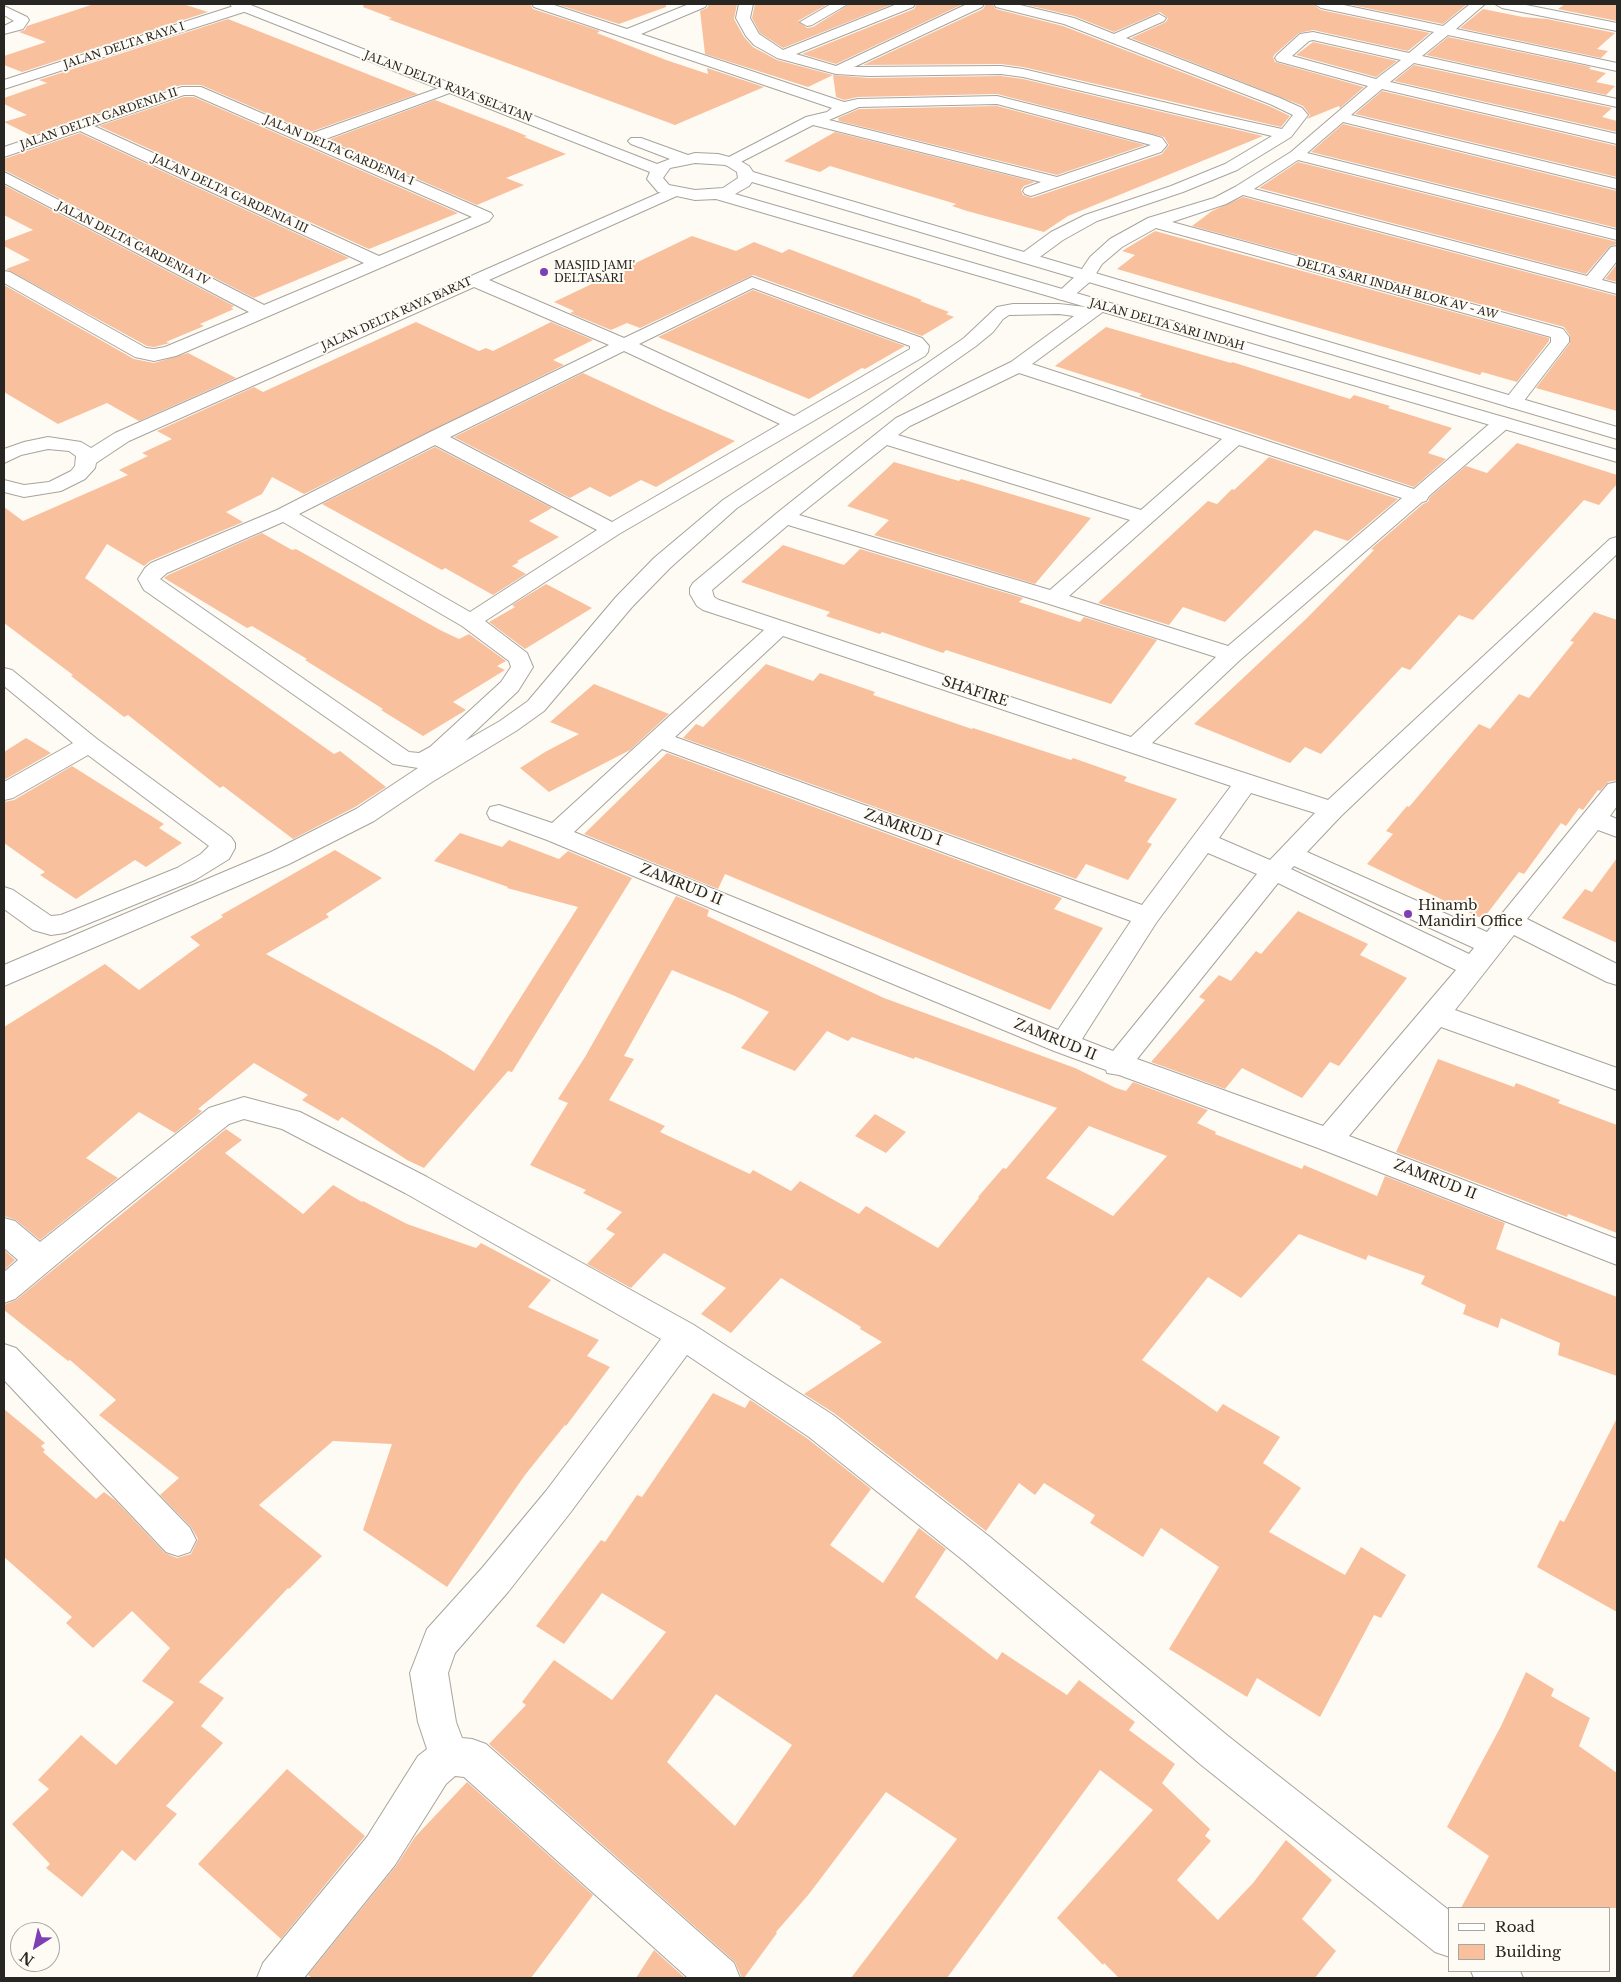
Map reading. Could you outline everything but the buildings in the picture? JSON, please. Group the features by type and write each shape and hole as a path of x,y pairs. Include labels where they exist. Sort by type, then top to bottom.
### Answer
{"street":[{"path":"746,4 743,18 753,36 782,54 836,70 869,72 1001,70 1023,73 1218,120 1286,134"},
{"path":"807,22 841,4"},
{"path":"782,54 908,4"},
{"path":"836,70 977,4"},
{"path":"1001,4 1070,21 1292,108 1301,115 1286,134 1231,167 1177,189 1092,218 1057,236 1027,258"},
{"path":"1321,4 1617,67"},
{"path":"1064,295 1086,276 1096,261 1116,243 1154,222 1220,201 1296,155 1379,84 1478,4"},
{"path":"1502,4 1617,27"},
{"name":"JALAN DELTA RAYA I","path":"4,85 241,5"},
{"name":"JALAN DELTA RAYA SELATAN","path":"241,5 659,170"},
{"path":"549,5 688,54 823,120 1052,184"},
{"path":"628,34 695,6"},
{"path":"688,54 689,31 695,6"},
{"path":"4,10 22,20 18,26 4,30"},
{"path":"1114,39 1160,18"},
{"path":"1617,103 1309,36 1305,37 1282,58 1379,84 1617,139"},
{"path":"311,139 450,88"},
{"name":"JALAN DELTA GARDENIA I","path":"196,90 482,213 485,216 379,263"},
{"name":"JALAN DELTA GARDENIA II","path":"4,152 182,91 196,90"},
{"path":"684,159 673,162 659,170 655,180 664,188 673,192 695,196 717,194 737,188 743,183 740,168 823,120 858,103 997,100 1157,141 1156,149 1031,191"},
{"path":"1340,117 1617,184"},
{"name":"JALAN DELTA GARDENIA III","path":"82,126 379,263"},
{"path":"620,135 684,159"},
{"path":"1296,155 1617,235"},
{"name":"JALAN DELTA SARI INDAH","path":"684,159 707,158 1086,276 1617,433"},
{"name":"JALAN DELTA GARDENIA IV","path":"4,177 263,312"},
{"path":"1241,190 1617,289"},
{"name":"JALAN DELTA RAYA BARAT","path":"24,491 38,490 68,482 85,468 81,453 122,437 673,192"},
{"name":"JALAN DELTA SARI INDAH","path":"717,194 1064,295 1095,309 1247,349 1617,456"},
{"name":"DELTA SARI INDAH BLOK AV - AW","path":"1154,222 1557,334 1560,337 1560,342 1512,402"},
{"path":"1592,282 1617,251"},
{"path":"4,276 140,353 154,355 170,352 379,263"},
{"path":"284,514 470,621 515,653 519,658 522,667 510,686 440,752 426,759 402,759 152,585 149,579 159,568 284,514 435,437 752,282 916,342 920,346 919,352 612,530 470,621"},
{"path":"465,284 623,344 795,424"},
{"path":"465,284 603,354 777,434"},
{"path":"784,517 886,438 903,422 1018,366 1095,309"},
{"path":"4,976 280,858 365,816 423,776 508,726 536,706 606,622 637,589 662,563 730,504 872,410 970,342 987,328 997,315 1003,311 1013,310 1095,309"},
{"path":"1247,349 1267,330"},
{"path":"1018,366 1418,497"},
{"path":"1136,745 1232,655 1502,423"},
{"path":"1573,444 1590,425"},
{"path":"435,437 612,530"},
{"path":"1054,598 1236,437"},
{"path":"886,438 1145,518"},
{"path":"7,451 48,443 81,453"},
{"path":"4,486 24,491"},
{"path":"4,498 24,491"},
{"path":"784,517 1054,598 1232,655"},
{"name":"SHAFIRE","path":"784,517 701,588 701,594 705,601 711,605 1332,810"},
{"path":"1117,1065 1282,862 1332,810 1617,543"},
{"path":"556,834 780,628"},
{"path":"4,676 89,744 222,843 220,853 186,874 65,924 51,926 42,923 4,896"},
{"name":"ZAMRUD I","path":"658,739 1147,917"},
{"path":"4,792 89,744"},
{"path":"1064,1044 1147,917 1246,783"},
{"path":"1328,1140 1436,1014 1510,922 1605,824 1617,790"},
{"name":"ZAMRUD II","path":"498,813 556,834 1117,1065 1328,1140 1617,1252"},
{"path":"1202,841 1282,862 1491,945"},
{"path":"1282,862 1473,967"},
{"path":"1510,922 1617,975"},
{"path":"1436,1014 1617,1079"},
{"path":"4,1290 219,1116 244,1108 290,1120 416,1185 683,1335 821,1426 977,1549 1214,1750 1448,1935"},
{"path":"4,1230 40,1260"},
{"path":"449,1756 437,1722 429,1673 440,1642 495,1580 558,1502 683,1335"},
{"path":"4,1358 178,1540"},
{"path":"278,1978 381,1851 432,1770 449,1756 472,1758 719,1978"}],"place":[{"name":"MASJID JAMI' DELTASARI","path":"544,272"},
{"name":"Hinamb Mandiri Office","path":"1408,914"}]}
